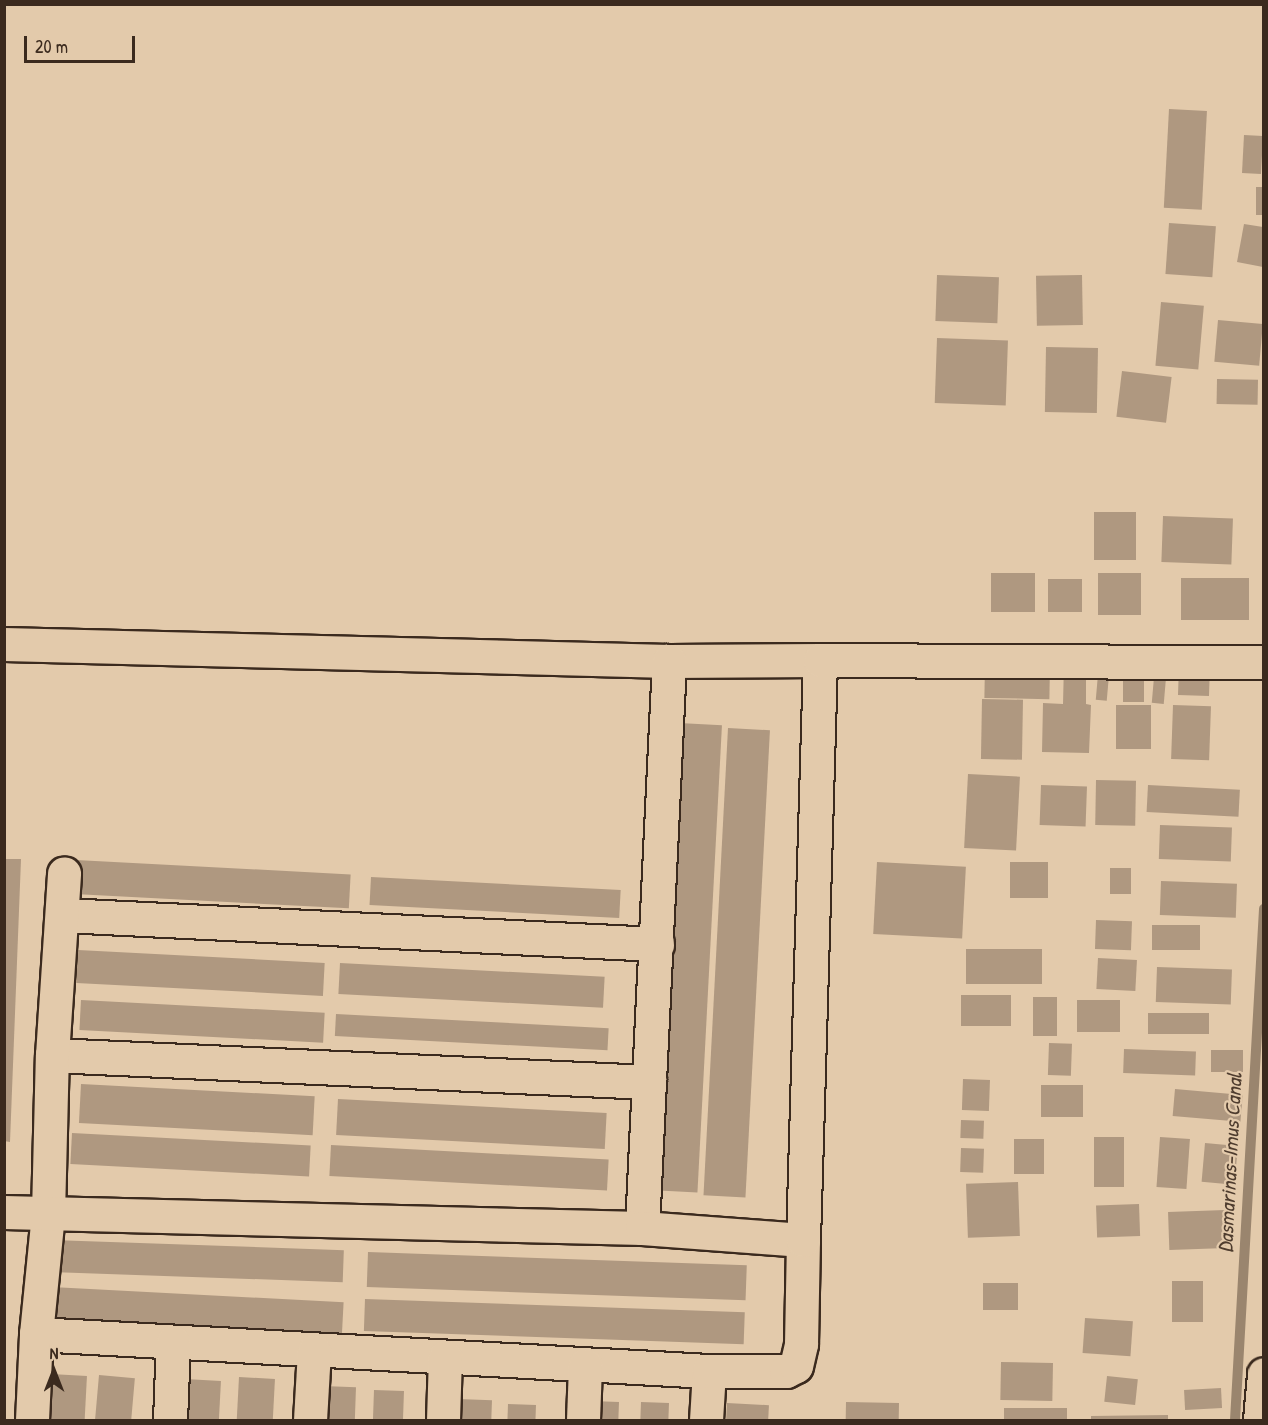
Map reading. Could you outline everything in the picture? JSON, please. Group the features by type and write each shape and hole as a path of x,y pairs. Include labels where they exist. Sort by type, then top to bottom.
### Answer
{"street":[{"path":"4,644 669,661 1263,662"},
{"path":"36,1334 709,1371 786,1371 796,1366 801,1344 820,660"},
{"path":"642,1228 669,661"},
{"path":"32,1420 36,1334 48,1214 52,1055 64,873"},
{"path":"63,915 657,944"},
{"path":"52,1055 649,1082"},
{"path":"4,1212 642,1228 803,1240"},
{"path":"170,1420 173,1342"},
{"path":"310,1420 314,1351"},
{"path":"443,1420 445,1357"},
{"path":"583,1420 585,1365"},
{"path":"706,1420 709,1371"},
{"path":"1260,1420 1263,1374"}],"building":[{"path":"1169,109 1207,111 1202,210 1164,208"},
{"path":"1244,135 1263,136 1261,174 1242,173"},
{"path":"1256,187 1263,187 1263,215 1256,215"},
{"path":"1169,223 1216,226 1212,277 1165,274"},
{"path":"1244,224 1263,227 1263,267 1237,262"},
{"path":"937,275 999,277 997,323 935,321"},
{"path":"1082,275 1083,325 1037,326 1036,276"},
{"path":"1161,302 1204,306 1198,370 1155,366"},
{"path":"1218,320 1263,324 1259,366 1214,362"},
{"path":"937,338 1008,340 1006,405 935,403"},
{"path":"1046,347 1098,348 1097,413 1045,412"},
{"path":"1122,371 1172,377 1166,423 1116,417"},
{"path":"1217,379 1258,380 1258,405 1217,404"},
{"path":"1094,512 1136,512 1136,560 1094,560"},
{"path":"1163,516 1233,518 1231,564 1161,562"},
{"path":"991,573 1035,573 1035,612 991,612"},
{"path":"1098,573 1141,573 1141,615 1098,615"},
{"path":"1181,578 1249,578 1249,620 1181,620"},
{"path":"1048,579 1082,579 1082,612 1048,612"},
{"path":"985,663 1050,664 1049,699 984,698"},
{"path":"1064,663 1086,663 1086,704 1091,705 1089,753 1042,752 1043,703 1063,704"},
{"path":"1099,663 1110,664 1107,701 1096,700"},
{"path":"1123,663 1144,663 1144,702 1123,702"},
{"path":"1155,666 1167,667 1164,704 1152,703"},
{"path":"1179,666 1210,667 1209,696 1178,695"},
{"path":"982,699 1023,700 1022,760 981,759"},
{"path":"1116,705 1151,705 1151,749 1116,749"},
{"path":"1173,705 1211,706 1209,760 1171,759"},
{"path":"679,723 722,725 697,1193 655,1190"},
{"path":"728,728 770,730 745,1198 704,1195"},
{"path":"968,774 1020,777 1016,851 964,848"},
{"path":"1096,780 1136,781 1135,826 1095,825"},
{"path":"1041,785 1087,787 1086,827 1040,825"},
{"path":"1148,785 1240,790 1238,817 1147,812"},
{"path":"1160,825 1232,828 1231,861 1159,859"},
{"path":"4,859 21,859 10,1142 4,1141"},
{"path":"76,860 351,874 349,908 74,894"},
{"path":"877,862 966,867 962,939 873,934"},
{"path":"1010,862 1048,862 1048,898 1010,898"},
{"path":"1110,868 1131,868 1131,894 1110,894"},
{"path":"371,877 621,890 619,918 370,905"},
{"path":"1161,881 1237,884 1236,918 1160,915"},
{"path":"1096,920 1132,921 1131,950 1095,949"},
{"path":"1152,925 1200,925 1200,950 1152,950"},
{"path":"966,949 1042,949 1042,984 966,984"},
{"path":"78,950 325,963 323,996 76,983"},
{"path":"1098,958 1137,960 1135,991 1096,989"},
{"path":"340,963 605,977 603,1008 338,994"},
{"path":"1157,967 1232,970 1231,1005 1156,1002"},
{"path":"961,995 1011,995 1011,1026 961,1026"},
{"path":"1033,997 1057,997 1057,1036 1033,1036"},
{"path":"81,1000 325,1013 323,1043 79,1030"},
{"path":"1077,1000 1120,1000 1120,1032 1077,1032"},
{"path":"1148,1013 1209,1013 1209,1034 1148,1034"},
{"path":"336,1014 609,1028 607,1050 335,1036"},
{"path":"1049,1043 1072,1044 1071,1076 1048,1075"},
{"path":"1124,1049 1196,1052 1195,1075 1123,1073"},
{"path":"1211,1050 1243,1050 1243,1072 1211,1072"},
{"path":"963,1079 990,1080 989,1111 962,1110"},
{"path":"81,1084 315,1096 313,1135 79,1123"},
{"path":"1041,1085 1083,1085 1083,1117 1041,1117"},
{"path":"1175,1089 1243,1095 1240,1122 1173,1116"},
{"path":"338,1099 607,1113 605,1149 336,1135"},
{"path":"961,1120 984,1121 983,1139 960,1138"},
{"path":"72,1133 311,1146 309,1176 70,1164"},
{"path":"1094,1137 1124,1137 1124,1187 1094,1187"},
{"path":"1160,1137 1190,1139 1186,1189 1157,1187"},
{"path":"1014,1139 1044,1139 1044,1174 1014,1174"},
{"path":"1205,1143 1238,1146 1234,1185 1202,1182"},
{"path":"331,1145 609,1160 607,1191 329,1176"},
{"path":"961,1148 984,1149 983,1173 960,1172"},
{"path":"1018,1182 1020,1236 968,1238 966,1184"},
{"path":"1139,1204 1140,1236 1097,1237 1096,1206"},
{"path":"1225,1210 1226,1248 1169,1250 1168,1212"},
{"path":"52,1240 344,1250 343,1282 51,1272"},
{"path":"368,1252 747,1265 746,1300 367,1287"},
{"path":"1172,1281 1203,1281 1203,1322 1172,1322"},
{"path":"983,1283 1018,1283 1018,1310 983,1310"},
{"path":"52,1287 344,1302 342,1335 50,1320"},
{"path":"365,1299 745,1312 744,1344 364,1331"},
{"path":"1085,1318 1133,1321 1130,1356 1083,1353"},
{"path":"1001,1362 1053,1363 1052,1401 1000,1400"},
{"path":"51,1374 87,1376 85,1420 49,1420"},
{"path":"99,1375 135,1378 131,1420 95,1420"},
{"path":"1107,1376 1138,1379 1135,1405 1104,1402"},
{"path":"239,1377 275,1379 273,1420 237,1420"},
{"path":"185,1379 221,1381 219,1420 183,1420"},
{"path":"323,1386 356,1387 355,1420 322,1420"},
{"path":"1221,1388 1222,1408 1185,1410 1184,1390"},
{"path":"374,1390 404,1391 403,1420 373,1420"},
{"path":"458,1399 492,1400 491,1420 457,1420"},
{"path":"591,1401 619,1402 618,1420 590,1420"},
{"path":"641,1402 669,1403 668,1420 640,1420"},
{"path":"846,1402 899,1403 899,1420 846,1420"},
{"path":"727,1403 769,1405 768,1420 726,1420"},
{"path":"508,1404 536,1405 535,1420 507,1420"},
{"path":"1004,1408 1067,1408 1067,1420 1004,1420"},
{"path":"1168,1415 1168,1420 1091,1420 1091,1416"}],"waterway":[{"name":"Dasmarinas-Imus Canal","path":"1235,1420 1264,909"}]}
